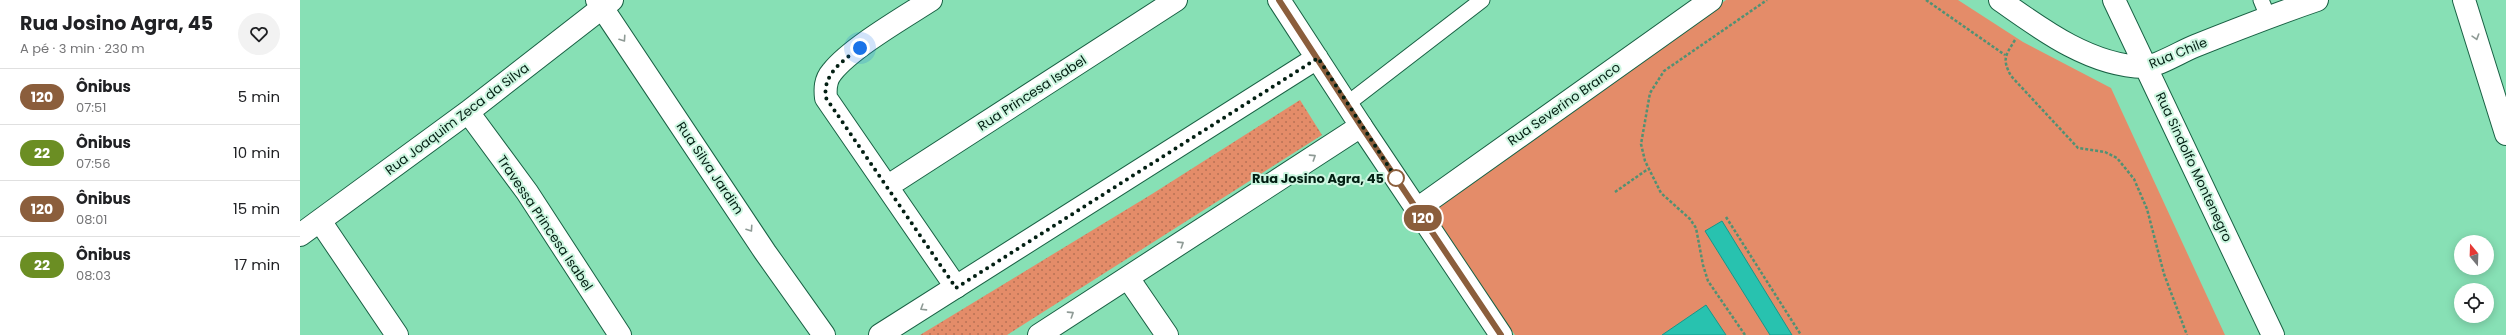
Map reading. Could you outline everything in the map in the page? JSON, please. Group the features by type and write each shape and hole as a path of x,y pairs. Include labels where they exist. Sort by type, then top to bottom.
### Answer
{"street":[{"path":"931,0 847,57 831,72 825,89 826,98 888,186 956,288"},
{"name":"Rua Princesa Isabel","path":"888,186 1176,0"},
{"path":"1279,0 1361,126 1501,335"},
{"name":"Rua Severino Branco","path":"1417,209 1711,0"},
{"name":"Rua Chile","path":"2000,0 2027,19 2077,48 2115,65 2146,67 2264,9 2317,0"},
{"name":"Rua Sindolfo Montenegro","path":"2114,0 2273,335"},
{"path":"2464,0 2506,134"},
{"name":"Rua Joaquim Zeca da Silva","path":"300,235 468,112 604,2"},
{"name":"Rua Silva Jardim","path":"604,2 765,252 824,335"},
{"path":"880,335 1318,58"},
{"name":"Travessa Princesa Isabel","path":"468,112 527,192 620,335"},
{"path":"1038,335 1361,126"},
{"path":"320,221 397,335"},
{"path":"1128,278 1167,335"}],"lane":[{"path":"1347,104 1482,0"}],"path":[{"path":"1745,335 1708,280 1703,265 1696,228 1690,219 1661,193 1648,169 1641,144 1650,93 1664,71 1766,0"},
{"path":"1926,0 2005,55"},
{"path":"2027,19 2005,55 2005,64 2011,76 2078,148 2105,152 2117,158 2134,179 2147,209 2164,274 2187,335"},
{"path":"1615,192 1648,169"},
{"path":"1726,217 1801,335"}],"shaded area":[{"path":"1726,0 1958,0 2023,42 2111,88 2225,335 1515,335 1427,215"},
{"path":"1300,100 1322,135 1007,335 920,335 1152,194"}],"building":[{"path":"1722,221 1792,335 1770,335 1705,231"},
{"path":"1706,305 1726,335 1662,335"}],"bus line":[{"name":"120","path":"1279,0 1361,126 1501,335"}],"place":[{"name":"Rua Josino Agra, 45","path":"1396,178"}],"route":[{"path":"860,48 847,57 831,72 826,81 826,98 845,123 956,288 1318,58 1396,178"}]}
